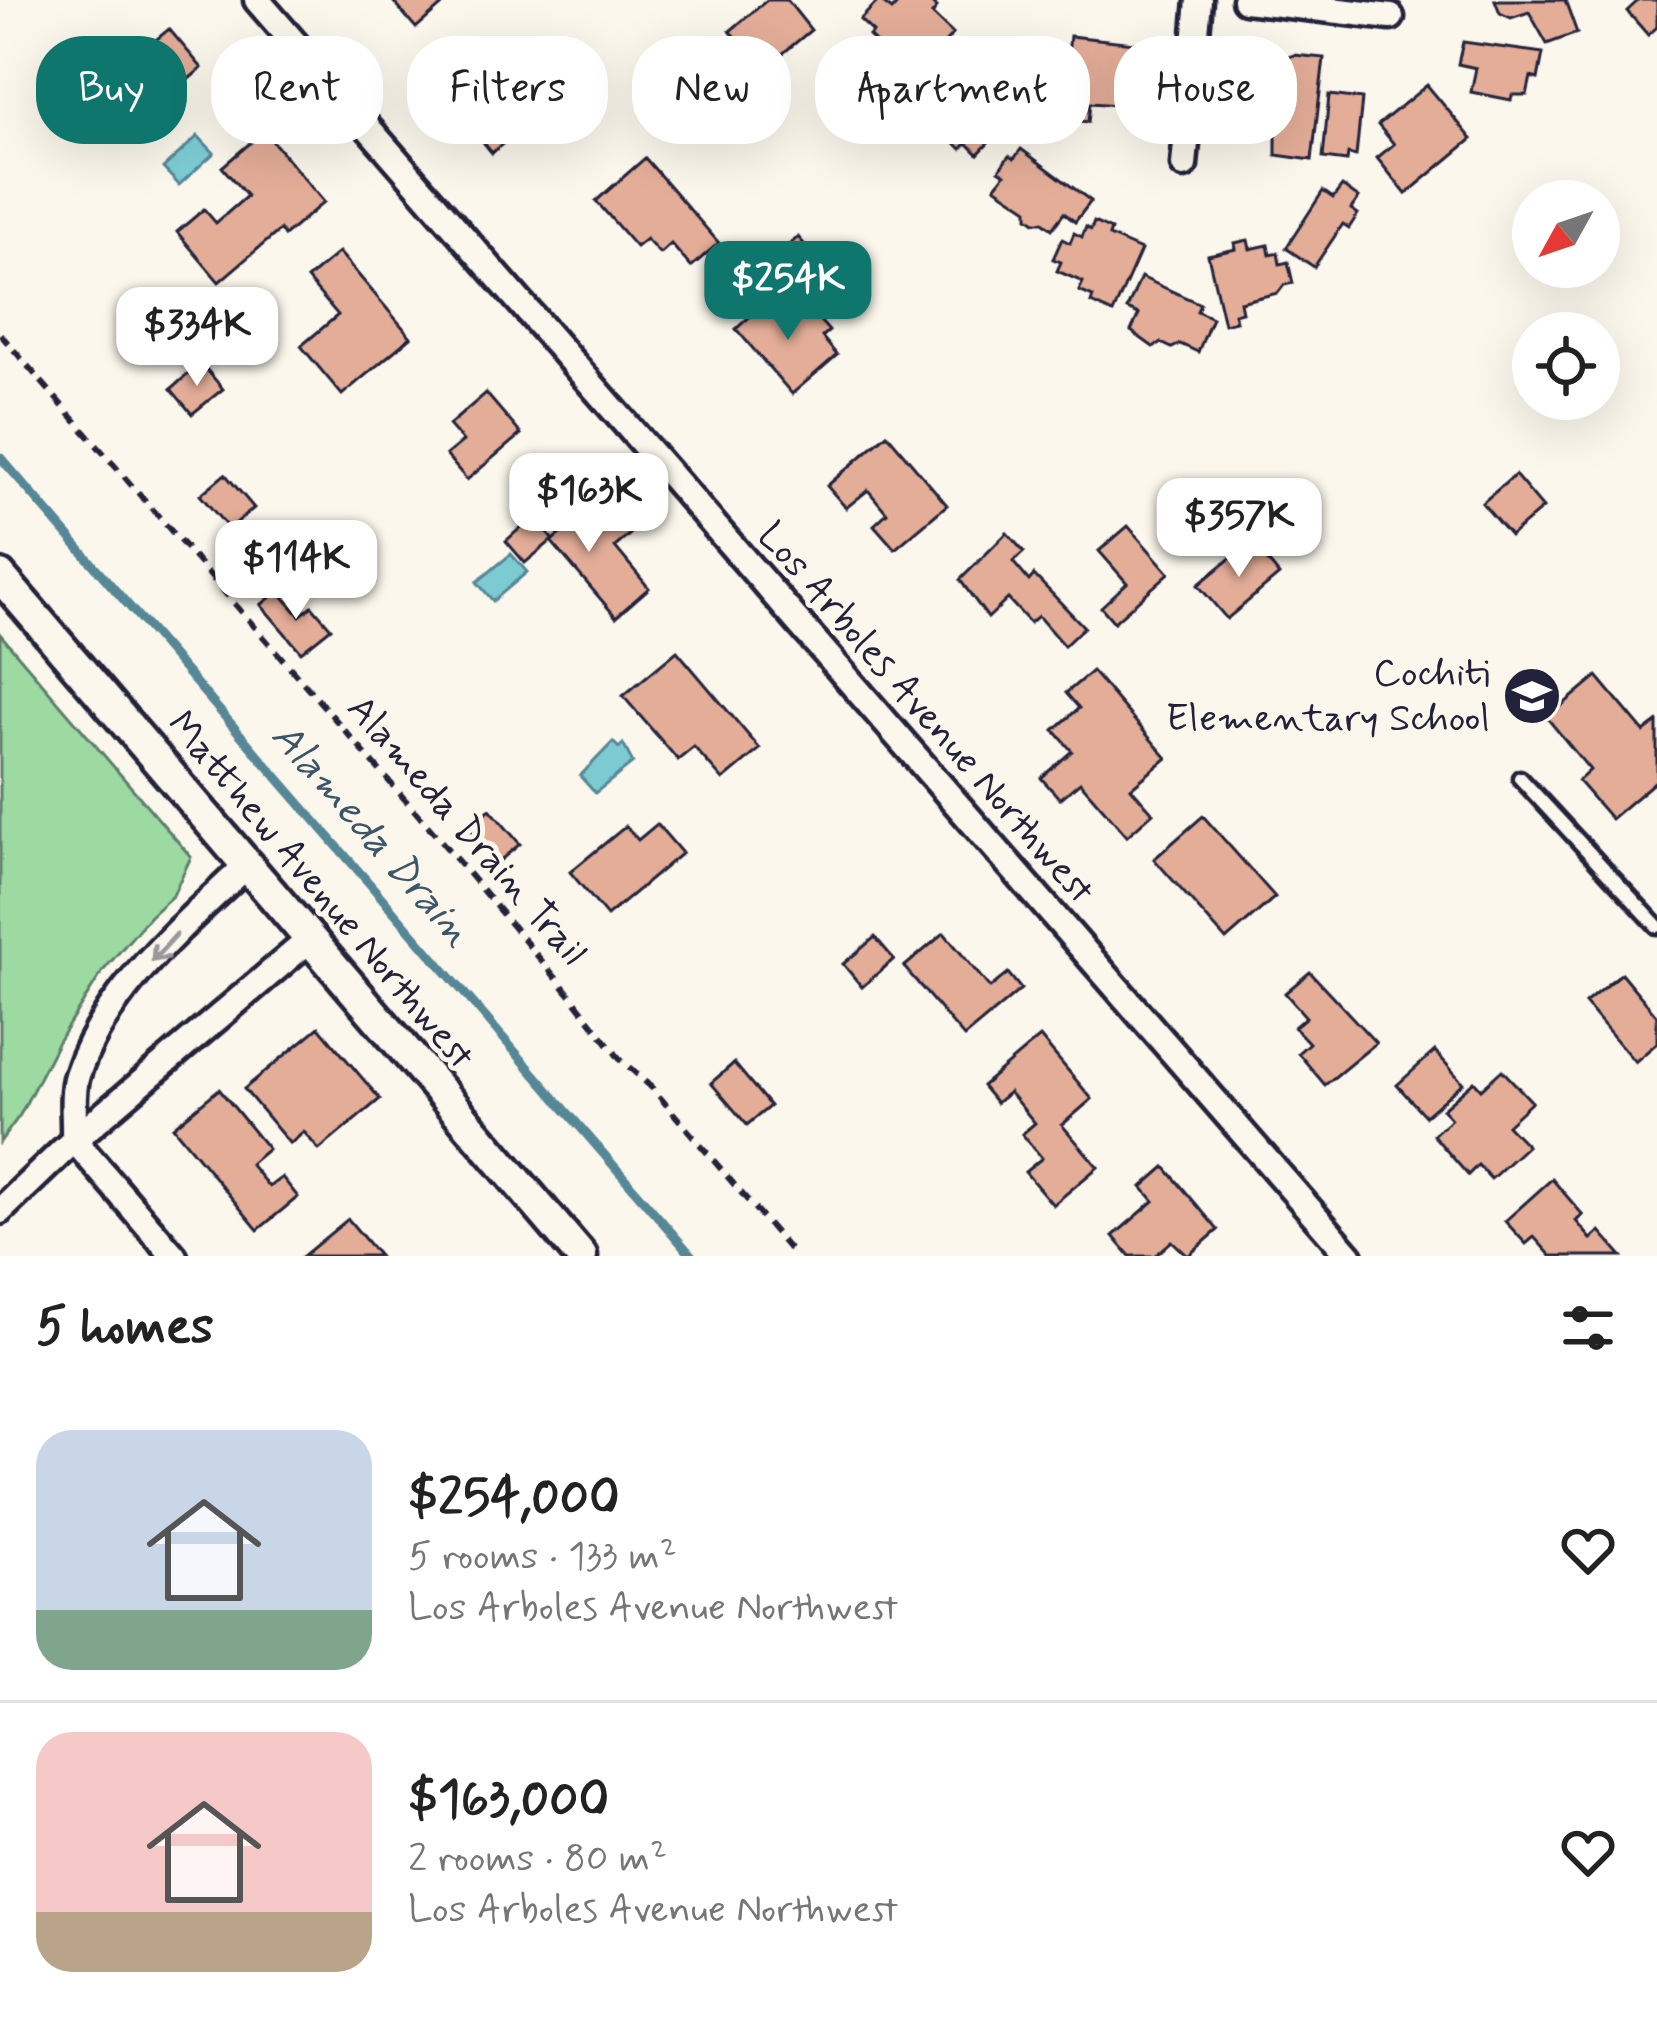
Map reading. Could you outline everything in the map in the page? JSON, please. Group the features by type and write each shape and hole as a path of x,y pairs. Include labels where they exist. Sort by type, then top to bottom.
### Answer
{"street":[{"name":"Los Arboles Avenue Northwest","path":"257,0 1350,1256"},
{"path":"1184,165 1199,0"},
{"path":"1245,0 1391,17"},
{"name":"Matthew Avenue Northwest","path":"0,576 581,1256"},
{"path":"174,1256 74,1140 76,1078 106,1013 185,924 246,866"},
{"path":"0,1211 74,1140 309,940"}],"lane":[{"path":"1520,778 1657,926"}],"path":[{"name":"Alameda Drain Trail","path":"0,334 441,841 619,1058 652,1088 795,1256"}],"green space":[{"path":"0,634 191,857 173,895 103,971 0,1142"}],"water":[{"path":"198,136 214,153 179,185 163,168"},
{"path":"511,554 527,572 493,601 477,582"},
{"path":"613,742 619,748 623,744 633,763 595,793 580,776"}],"building":[{"path":"392,0 446,0 447,1 416,28"},
{"path":"767,0 787,0 811,30 791,47 791,36 734,36 730,31"},
{"path":"879,0 892,10 901,0 928,0 937,8 932,14 953,34 869,36 873,32 860,20"},
{"path":"1495,0 1565,0 1577,33 1547,44 1529,12 1511,18 1500,13"},
{"path":"1639,0 1657,0 1657,27 1648,35 1627,11"},
{"path":"1090,38 1114,41 1114,105 1090,103"},
{"path":"1463,42 1543,53 1538,79 1531,77 1527,95 1512,95 1511,100 1471,92 1476,68 1458,64"},
{"path":"187,50 202,68 187,81"},
{"path":"1297,55 1324,58 1312,160 1276,155 1276,144 1297,144"},
{"path":"1427,85 1472,139 1406,194 1377,158 1394,144 1378,125"},
{"path":"1329,95 1362,99 1356,156 1348,154 1347,161 1323,158"},
{"path":"249,144 275,144 324,202 284,236 280,230 219,282 177,232 204,209 216,223 247,196 222,167"},
{"path":"968,144 988,144 978,154"},
{"path":"1021,149 1091,201 1075,222 1064,213 1052,229 1035,222 1028,217 1028,209 995,187 1005,174 999,170"},
{"path":"645,158 719,243 691,267 671,244 660,254 646,239 636,247 596,201"},
{"path":"1342,186 1359,198 1351,209 1358,214 1349,228 1343,224 1314,267 1286,248 1323,191 1333,198"},
{"path":"1094,222 1111,230 1109,236 1141,250 1113,313 1091,303 1093,297 1079,291 1083,282 1057,271 1061,262 1053,259 1062,239 1070,243 1074,233 1082,237"},
{"path":"798,237 818,260 778,295 758,272"},
{"path":"1248,240 1250,249 1268,245 1270,255 1278,253 1280,264 1288,262 1293,283 1278,293 1240,302 1242,312 1234,314 1236,321 1224,324 1208,255 1236,249 1235,243"},
{"path":"339,252 411,337 342,395 301,346 338,315 307,279"},
{"path":"1141,277 1200,304 1197,311 1212,318 1198,352 1180,344 1153,347 1131,331 1139,314 1127,309"},
{"path":"773,296 792,318 807,306 829,331 822,337 837,355 792,394 736,329"},
{"path":"201,363 223,389 192,414 171,389"},
{"path":"486,393 521,434 467,480 446,455 463,441 449,425"},
{"path":"887,434 947,505 895,549 874,525 887,513 868,490 846,508 827,486"},
{"path":"225,474 254,508 229,529 200,495"},
{"path":"1515,475 1543,508 1510,536 1482,503"},
{"path":"600,500 630,534 615,547 649,588 616,617 551,541 525,563 506,541 533,517 553,540"},
{"path":"1128,526 1169,573 1114,622 1101,607 1127,583 1099,551"},
{"path":"1007,533 1024,552 1013,562 1029,581 1034,575 1084,627 1064,646 1038,616 1030,623 1008,599 988,618 960,580"},
{"path":"1251,541 1279,575 1227,619 1198,585"},
{"path":"278,591 300,616 312,606 331,628 301,652 261,605"},
{"path":"677,651 760,749 723,780 694,747 678,760 623,696"},
{"path":"1092,671 1167,758 1131,788 1153,813 1127,836 1080,782 1060,799 1041,778 1072,751 1054,730 1079,708 1066,693"},
{"path":"1597,676 1644,732 1657,722 1657,780 1611,819 1578,781 1590,770 1547,718"},
{"path":"490,809 520,844 497,863 468,828"},
{"path":"1203,816 1275,897 1226,940 1154,859"},
{"path":"657,824 682,853 607,916 570,872 626,826 638,840"},
{"path":"944,933 990,988 1008,973 1021,989 964,1037 904,967"},
{"path":"875,937 894,959 862,987 843,964"},
{"path":"1310,972 1376,1043 1325,1085 1298,1053 1309,1043 1294,1027 1306,1017 1285,993"},
{"path":"1621,973 1657,1016 1657,1043 1635,1062 1585,1003"},
{"path":"319,1027 380,1099 319,1150 304,1132 290,1144 244,1089"},
{"path":"1040,1037 1092,1099 1062,1125 1098,1167 1053,1205 1025,1172 1042,1158 1022,1134 1035,1123 1009,1092 996,1103 982,1086"},
{"path":"1435,1051 1463,1083 1425,1116 1397,1085"},
{"path":"734,1063 770,1106 747,1125 711,1083"},
{"path":"1502,1070 1532,1102 1507,1125 1527,1146 1491,1179 1478,1165 1468,1175 1433,1135 1451,1119 1442,1109 1474,1081 1481,1089"},
{"path":"219,1089 268,1149 250,1164 269,1187 282,1177 298,1197 258,1230 173,1127"},
{"path":"1165,1167 1218,1230 1188,1256 1172,1241 1155,1256 1130,1256 1113,1236 1154,1201 1142,1187"},
{"path":"1552,1179 1583,1215 1576,1221 1591,1239 1600,1231 1622,1256 1551,1256 1534,1237 1526,1244 1505,1221"},
{"path":"348,1219 379,1256 303,1256"}],"waterway":[{"name":"Alameda Drain","path":"0,457 692,1256"}],"place":[{"name":"Cochiti Elementary School","path":"1532,696"}]}
